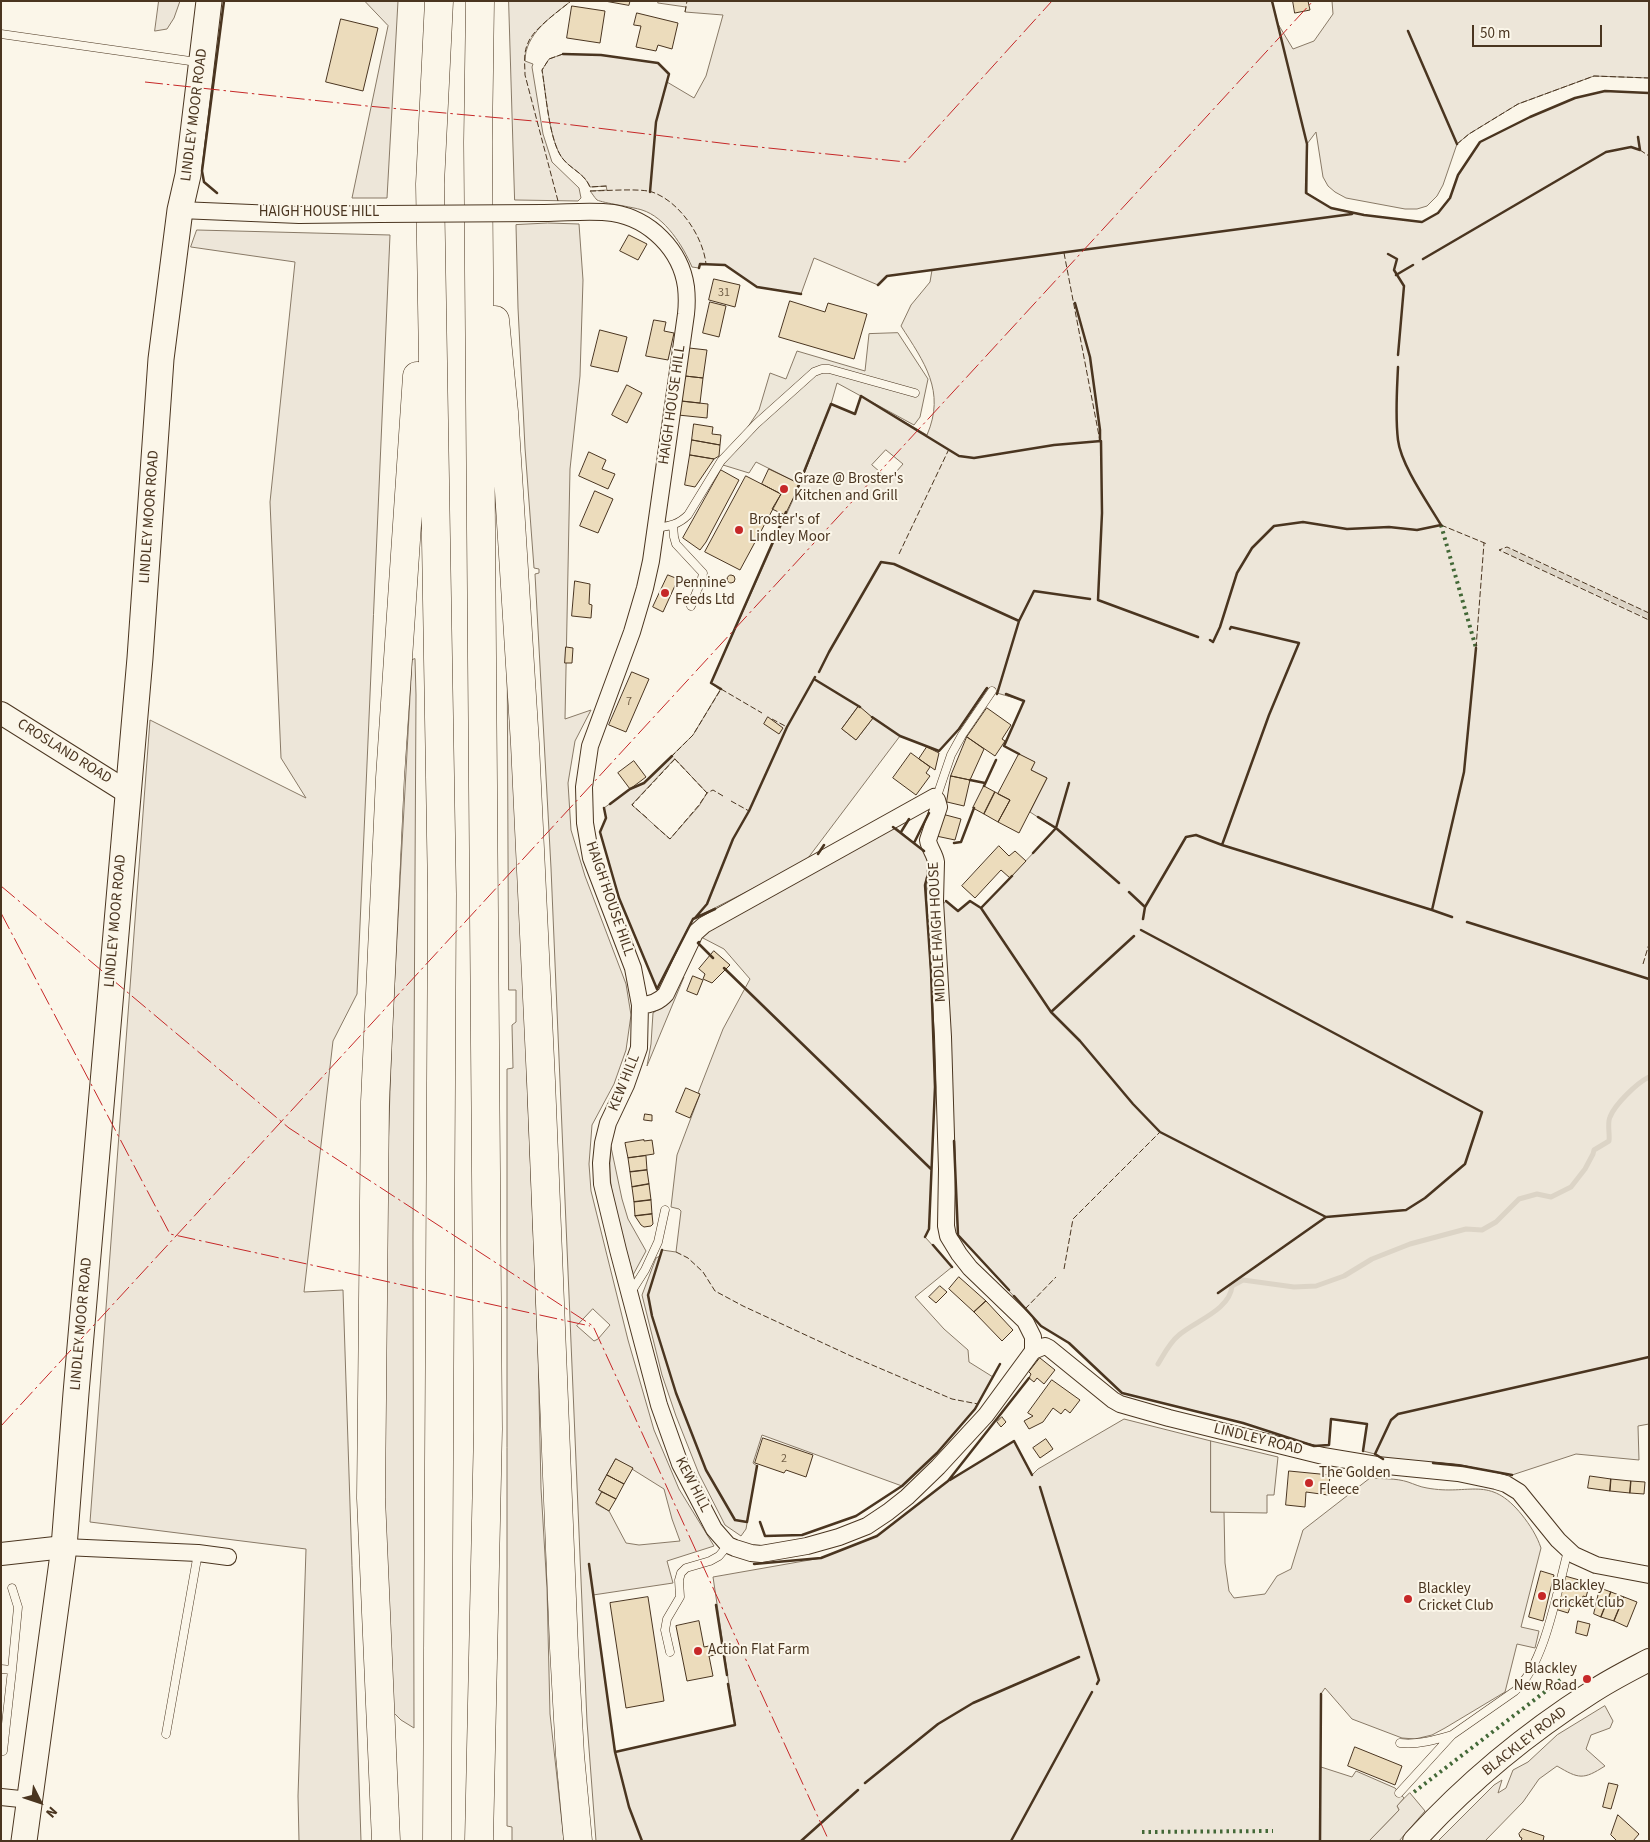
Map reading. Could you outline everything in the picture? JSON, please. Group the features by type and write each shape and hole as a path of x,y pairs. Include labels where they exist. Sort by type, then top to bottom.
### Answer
{"highway":[{"path":"386,1841 371,1498 375,1102 390,778 430,184 439,1"},
{"path":"479,1841 488,1419 478,142 480,1"},
{"path":"478,142 504,412 525,744 564,1648 570,1755 578,1841"},
{"path":"430,184 442,894 437,1841"}],"main road":[{"name":"LINDLEY MOOR ROAD","path":"24,1841 64,1547 127,792 140,658 160,359 180,210 188,175 209,1"}],"street":[{"name":"HAIGH HOUSE HILL","path":"180,210 299,215 606,212 628,217 649,228 664,240 676,257 683,274 687,293 686,314 656,528 645,588 632,632 590,746 584,787 585,823 591,858 633,968 640,1005 639,1048"},
{"name":"CROSLAND ROAD","path":"1,713 127,792"},
{"path":"640,1005 654,1003 661,1000 666,994 695,934 704,925 934,797 936,799"},
{"name":"MIDDLE HAIGH HOUSE","path":"936,799 939,807 928,840 936,858 935,901 943,1037 947,1169 946,1226 948,1236 970,1268 1025,1322 1034,1337 1033,1351"},
{"name":"KEW HILL","path":"639,1048 626,1085 608,1123 601,1158 604,1194 659,1405 675,1453 714,1529 728,1545"},
{"name":"LINDLEY ROAD","path":"1033,1351 1042,1347 1049,1348 1113,1400 1120,1404 1169,1418 1345,1460 1458,1473 1501,1482 1519,1492 1568,1551 1596,1565 1649,1575"},
{"path":"728,1545 742,1551 761,1554 808,1546 867,1526 907,1497 966,1438 986,1415 1033,1351"},
{"path":"1,1554 64,1547 198,1553 228,1557"},
{"name":"BLACKLEY ROAD","path":"1414,1841 1464,1789 1536,1730 1594,1691 1649,1660"},
{"path":"1,1797 30,1800"}],"lane":[{"path":"1,34 202,63"},
{"path":"656,528 673,525 682,521 688,515 721,461 756,424 814,372 829,369 915,393"},
{"path":"673,525 676,544 703,573 691,606"},
{"path":"936,799 951,755 962,735 992,691"},
{"path":"630,1294 645,1270 658,1242 665,1210"},
{"path":"670,1652 665,1630 672,1608 680,1597 679,1580 681,1574 686,1568 710,1561 718,1556 728,1545"},
{"path":"1399,1793 1452,1735 1523,1684 1539,1656 1568,1551"},
{"path":"166,1734 198,1553"},
{"path":"3,1751 18,1607 12,1588"},
{"path":"1,1669 12,1670"},
{"path":"1400,1743 1411,1744 1452,1735"}],"shaded area":[{"path":"159,1 180,1 174,18 167,29 155,31"},
{"path":"365,1 398,1 387,198 352,198 388,26"},
{"path":"509,1 571,1 534,34 526,51 525,61 533,64 543,134 552,162 579,188 581,198 578,201 515,200"},
{"path":"659,1 1272,1 1278,24 1293,49 1314,41 1333,14 1332,1 1649,1 1649,78 1594,76 1518,104 1469,134 1457,144 1443,185 1437,196 1427,206 1417,209 1405,209 1346,198 1328,186 1323,177 1316,132 1307,144 1307,193 1331,208 1364,215 1422,222 1438,213 1450,198 1458,175 1480,142 1530,117 1575,98 1605,91 1648,93 1649,90 1649,1424 1638,1426 1639,1460 1576,1454 1512,1475 1463,1466 1382,1459 1375,1454 1363,1451 1367,1424 1331,1419 1329,1445 1314,1446 1243,1423 1122,1393 1069,1343 1041,1326 958,1235 939,909 946,901 958,911 970,901 981,908 1056,829 1030,812 1047,778 1031,770 1034,762 1004,746 1024,701 986,688 959,729 939,751 900,736 805,862 693,919 657,989 619,898 600,832 606,818 604,808 630,789 644,783 693,735 720,690 711,683 800,484 831,404 855,414 861,396 927,435 934,404 930,378 901,326 911,305 930,282 932,270 887,276 878,285 814,258 801,294 757,287 725,265 700,264 699,268 692,267 684,250 672,233 658,219 642,210 597,200 590,191 607,190 606,186 590,187 585,178 563,159 554,141 551,129 542,70 549,59 563,54 601,55 658,63 669,74 667,82 694,98 706,76 723,15 685,12 686,7 658,3","holes":["886,450 903,464 889,480 872,465","858,707 873,718 856,740 842,729","675,759 707,793 699,806 670,839 632,805"]},
{"path":"579,224 583,280 580,376 570,469 565,719 591,710 575,741 568,783 571,830 585,876 626,984 631,1015 626,1050 614,1084 592,1125 589,1164 591,1191 628,1340 654,1430 679,1489 714,1546 667,1561 673,1583 593,1595 615,1752 735,1725 713,1577 821,1558 877,1536 948,1481 1014,1441 1032,1475 1038,1469 1124,1419 1211,1441 1211,1512 1224,1512 1225,1563 1229,1591 1234,1598 1265,1594 1277,1576 1291,1569 1303,1530 1370,1478 1399,1480 1424,1488 1442,1490 1478,1489 1489,1491 1510,1502 1525,1519 1537,1539 1541,1548 1521,1627 1539,1631 1535,1648 1517,1644 1505,1692 1432,1735 1415,1739 1402,1738 1352,1719 1325,1688 1321,1694 1320,1841 596,1841 587,1722 551,868 535,574 539,573 539,569 534,568 525,448 516,225","holes":["593,1309 610,1325 594,1341 577,1326","616,1459 664,1489 680,1541 639,1545 626,1543 609,1511 596,1504 602,1492 599,1490"]},
{"path":"197,230 390,235 357,994 333,1041 304,1292 343,1290 361,1841 299,1841 298,1796 306,1549 90,1522 150,720 306,798 281,758 270,502 295,262 191,247"},
{"path":"898,333 928,379 920,417 914,425 837,383 831,404 800,484 756,462 749,473 723,465 759,410 770,373 786,379 797,351 865,371 869,334"},
{"path":"507,608 527,1040 550,1714 564,1841 512,1841 512,1827 507,1826 507,1069 513,1068 512,1025 516,1022 516,990 509,990"},
{"path":"415,659 414,1728 395,1714 391,1719 383,1556 385,1243 392,1030 412,660"},
{"path":"894,826 925,852 929,862 925,885 931,971 935,1087 929,1229 925,1237 952,1267 915,1297 944,1329 968,1350 969,1362 993,1377 975,1409 937,1453 902,1486 762,1435 753,1463 757,1466 746,1529 741,1536 725,1525 699,1474 662,1375 642,1295 656,1258 660,1256 662,1250 676,1252 681,1211 671,1207 677,1155 700,1094 698,1093 723,1029 750,979 724,949 701,937 710,928"},
{"path":"680,974 684,977 647,1066 653,1013 661,1007"},
{"path":"611,1147 628,1219 646,1251 633,1275 612,1195 610,1179"},
{"path":"1211,1441 1278,1457 1274,1495 1267,1495 1267,1513 1211,1512"},
{"path":"1605,1706 1613,1721 1610,1728 1591,1735 1586,1749 1605,1766 1591,1774 1581,1776 1557,1766 1539,1779 1523,1802 1485,1841 1438,1841 1494,1785 1502,1780 1498,1793 1506,1788 1513,1770 1528,1762 1557,1735"},
{"path":"1321,1767 1352,1777 1356,1771 1395,1788 1404,1798 1397,1806 1399,1810 1369,1841 1320,1841"},
{"path":"1410,1793 1425,1811 1399,1841 1369,1841 1399,1810 1397,1806"}],"building":[{"path":"605,1 630,1 629,5"},
{"path":"1293,1 1308,1 1310,10 1295,13"},
{"path":"572,6 605,11 600,43 567,38"},
{"path":"637,13 678,23 672,49 658,45 656,51 636,47 641,26 634,25"},
{"path":"341,19 378,28 363,91 326,82"},
{"path":"629,235 647,244 638,260 620,251"},
{"path":"714,279 740,285 735,307 709,300"},
{"path":"790,301 825,312 828,303 867,314 854,359 779,337"},
{"path":"710,302 726,306 719,337 703,333"},
{"path":"654,320 666,322 664,331 674,333 668,360 646,356"},
{"path":"600,330 627,337 618,372 591,366"},
{"path":"689,348 707,350 703,378 685,376"},
{"path":"685,376 703,378 700,403 682,401"},
{"path":"627,385 642,393 627,423 612,415"},
{"path":"680,401 708,404 707,418 678,415"},
{"path":"694,424 713,427 712,434 721,435 720,445 692,440"},
{"path":"692,440 720,445 719,456 714,459 690,455"},
{"path":"589,452 606,460 602,469 615,474 608,489 579,476"},
{"path":"690,455 714,459 695,487 685,485"},
{"name":"Graze @ Broster's Kitchen and Grill","path":"769,469 800,484 785,515 772,509 781,494 762,484"},
{"path":"721,470 739,480 700,550 683,538"},
{"name":"Broster's of Lindley Moor","path":"746,476 781,494 740,570 705,552"},
{"path":"595,491 613,499 598,533 580,526"},
{"name":"Pennine Feeds Ltd","path":"668,575 678,579 663,612 653,607"},
{"path":"731,575 735,579 731,583 727,579"},
{"path":"575,581 590,584 589,604 592,605 591,618 572,616"},
{"path":"566,647 573,648 572,663 565,663"},
{"path":"632,672 649,679 626,732 609,725"},
{"path":"859,706 873,718 856,740 842,729"},
{"path":"987,708 1011,725 1002,739 1005,741 995,756 967,737"},
{"path":"768,717 783,728 779,734 764,724"},
{"path":"967,737 984,749 970,780 951,776"},
{"path":"927,747 939,753 935,770 919,759"},
{"path":"911,753 930,767 926,773 930,776 916,795 893,778"},
{"path":"1019,754 1035,762 1031,770 1047,778 1019,833 998,822 1010,800 998,794"},
{"path":"634,761 646,777 630,789 618,773"},
{"path":"951,776 970,780 964,806 947,802"},
{"path":"984,786 995,792 984,814 973,808"},
{"path":"995,792 1010,800 998,822 984,814"},
{"path":"942,814 961,819 955,840 936,836"},
{"path":"999,846 1009,856 1015,851 1026,861 1010,878 1001,870 975,898 962,886"},
{"path":"714,951 730,965 712,983 703,979 705,974 699,969"},
{"path":"693,976 703,980 697,995 687,991"},
{"path":"686,1088 700,1094 690,1118 676,1112"},
{"path":"645,1114 652,1115 652,1121 644,1120"},
{"path":"652,1140 654,1154 628,1158 625,1143"},
{"path":"646,1156 647,1170 630,1172 628,1158"},
{"path":"647,1170 649,1184 632,1187 630,1172"},
{"path":"649,1184 651,1200 634,1202 632,1187"},
{"path":"651,1200 652,1214 635,1216 634,1202"},
{"path":"652,1214 653,1224 644,1227 635,1216"},
{"path":"959,1277 986,1301 974,1312 949,1289"},
{"path":"940,1286 947,1292 936,1303 929,1297"},
{"path":"986,1301 1013,1330 1002,1341 974,1312"},
{"path":"1040,1358 1055,1370 1044,1384 1037,1378 1034,1382 1029,1378 1031,1374 1029,1372"},
{"path":"1052,1380 1080,1400 1070,1413 1065,1409 1061,1414 1053,1408 1043,1422 1029,1429 1024,1421 1033,1416 1028,1413"},
{"path":"1002,1417 1006,1422 1001,1427 997,1422"},
{"path":"763,1438 813,1455 806,1477 786,1470 784,1473 755,1463"},
{"path":"1046,1439 1053,1449 1040,1458 1033,1448"},
{"path":"616,1459 633,1468 624,1484 607,1475"},
{"name":"The Golden Fleece","path":"1289,1471 1330,1475 1328,1495 1306,1492 1305,1507 1286,1505"},
{"path":"607,1475 624,1484 616,1499 599,1490"},
{"path":"1590,1476 1611,1479 1610,1491 1588,1488"},
{"path":"1611,1479 1631,1481 1630,1493 1610,1491"},
{"path":"1631,1481 1645,1482 1644,1494 1630,1493"},
{"path":"602,1492 616,1499 609,1511 596,1503"},
{"name":"Blackley cricket club","path":"1541,1571 1554,1575 1543,1621 1529,1617"},
{"path":"1565,1576 1590,1583 1586,1597 1583,1596 1581,1605 1572,1602 1568,1613 1555,1609"},
{"path":"1600,1588 1611,1592 1601,1617 1594,1614"},
{"path":"1611,1592 1624,1597 1614,1621 1601,1617"},
{"path":"648,1597 664,1701 626,1708 610,1603"},
{"path":"1624,1597 1637,1602 1627,1627 1614,1621"},
{"name":"Action Flat Farm","path":"699,1621 704,1647 714,1645 716,1655 709,1656 713,1676 687,1681 676,1626"},
{"path":"1578,1621 1590,1624 1587,1636 1576,1633"},
{"path":"1355,1747 1402,1766 1395,1785 1348,1766"},
{"path":"1609,1783 1618,1785 1611,1809 1603,1807"},
{"path":"1618,1815 1639,1834 1633,1841 1617,1841 1611,1835"},
{"path":"1523,1829 1544,1836 1543,1841 1521,1841 1522,1838 1519,1834"}],"waterway":[{"path":"1508,551 1649,616"},
{"path":"1158,1364 1167,1348 1176,1338 1219,1308 1230,1294 1232,1286 1243,1280 1294,1287 1316,1286 1344,1276 1372,1259 1410,1244 1466,1229 1482,1230 1496,1222 1519,1199 1537,1194 1551,1197 1571,1187 1585,1169 1594,1150 1609,1141 1609,1119 1621,1100 1649,1077"}],"hedge":[{"path":"1441,525 1476,648"},
{"path":"1414,1792 1563,1678"},
{"path":"1142,1832 1273,1831"}],"fence":[{"path":"558,201 525,75 525,55 526,47 535,32 571,1"},
{"path":"685,12 687,1"},
{"path":"563,54 549,59 542,70 554,141 566,163 585,178 590,187 607,186"},
{"path":"1457,144 1469,134 1518,104 1594,76 1649,78"},
{"path":"1640,150 1649,156"},
{"path":"590,191 639,190 652,192 662,197 680,211 695,231 704,253 706,264"},
{"path":"1064,253 1100,441"},
{"path":"899,554 949,449"},
{"path":"1441,525 1487,544"},
{"path":"1476,648 1484,543"},
{"path":"1649,613 1507,547 1499,550 1649,620"},
{"path":"723,796 713,790 707,793 672,756 693,735 721,689 762,713"},
{"path":"772,719 787,727"},
{"path":"647,818 632,805 675,759"},
{"path":"654,825 670,839 707,793"},
{"path":"731,801 749,811"},
{"path":"1643,964 1649,944"},
{"path":"1064,1269 1073,1219 1160,1132"},
{"path":"676,1252 688,1258 703,1272 715,1291 743,1306 851,1356 952,1399 978,1404"},
{"path":"1025,1309 1056,1277"}],"wall":[{"path":"217,193 204,182 202,171 224,1"},
{"path":"1272,1 1307,144 1306,193 1331,208 1364,215 1422,222 1438,213 1450,198 1458,175 1480,142 1530,117 1575,98 1605,91 1649,93"},
{"path":"1408,31 1457,144"},
{"path":"563,54 601,55 658,63 669,74 656,122 650,192"},
{"path":"1423,259 1606,152 1631,147 1640,150 1638,137"},
{"path":"878,285 887,276 1352,214"},
{"path":"1388,254 1397,259 1394,270 1404,286 1398,355"},
{"path":"699,268 700,264 725,265 757,287 801,294"},
{"path":"1396,275 1413,265"},
{"path":"1075,303 1090,357 1100,441"},
{"path":"1210,640 1213,642 1220,627 1237,573 1252,548 1274,526 1303,522 1347,529 1389,527 1417,530 1441,525 1416,484 1400,450 1396,404 1398,367"},
{"path":"798,487 831,404 855,414 861,396 959,456 974,458 1054,445 1101,441 1102,513 1098,600 1198,637"},
{"path":"721,689 711,683 786,512"},
{"path":"819,672 881,562 894,564 1019,621"},
{"path":"997,694 1019,621 1034,591 1090,599"},
{"path":"1230,629 1231,627 1299,643 1269,715 1222,845 1432,910 1464,772 1476,648"},
{"path":"695,918 707,904 733,839 749,811 787,727 815,677"},
{"path":"814,679 860,707"},
{"path":"872,717 900,736 939,751 959,729 987,688"},
{"path":"1006,694 1024,701 1004,746 1019,754"},
{"path":"610,804 630,789 644,783 672,756"},
{"path":"984,786 996,760"},
{"path":"970,780 985,783"},
{"path":"1033,853 1056,828 1069,783"},
{"path":"604,808 606,818 600,832 619,898 657,989 693,919 715,909"},
{"path":"954,843 961,842 974,808"},
{"path":"914,843 929,813"},
{"path":"1038,817 1056,828 1119,883"},
{"path":"901,832 909,819"},
{"path":"893,827 924,851"},
{"path":"1143,919 1145,907 1186,837 1196,835 1222,845"},
{"path":"818,854 824,845"},
{"path":"925,1237 929,1229 935,1087 931,971 925,885 928,874"},
{"path":"1012,876 981,908 1051,1012 1134,936"},
{"path":"1129,892 1145,907"},
{"path":"946,901 958,911 970,901 981,908"},
{"path":"1432,910 1452,917"},
{"path":"1467,922 1649,979"},
{"path":"1141,930 1482,1112 1465,1164 1425,1198 1406,1210 1326,1217 1218,1293"},
{"path":"699,942 713,958"},
{"path":"724,968 931,1169"},
{"path":"1051,1012 1080,1041 1133,1104 1160,1132 1326,1217"},
{"path":"954,1141 958,1235 1009,1290"},
{"path":"933,1245 952,1267"},
{"path":"662,1250 648,1295 652,1316 676,1393 706,1470 735,1520 747,1522 757,1466"},
{"path":"1014,1296 1041,1326 1069,1343 1122,1393 1243,1423 1314,1446 1329,1445 1331,1419 1367,1424 1363,1451"},
{"path":"1383,1459 1375,1454 1391,1420 1398,1414 1649,1357"},
{"path":"760,1522 765,1536 802,1535 856,1516 902,1486 937,1453 975,1409 1000,1364"},
{"path":"754,1564 821,1558 877,1536 948,1481 1029,1378"},
{"path":"950,1480 1014,1441 1032,1475"},
{"path":"1433,1463 1463,1466 1512,1475"},
{"path":"1040,1487 1099,1680 1097,1684"},
{"path":"589,1564 615,1752 629,1807 642,1841"},
{"path":"716,1605 727,1675"},
{"path":"865,1783 938,1724 973,1703 1079,1657"},
{"path":"615,1752 735,1725 728,1684"},
{"path":"1011,1841 1092,1692"},
{"path":"1320,1841 1321,1694"},
{"path":"801,1841 858,1790"}],"power":[{"path":"145,82 367,106 556,123 729,144 906,162 1052,1"},
{"path":"1,1426 1313,1"},
{"path":"1,886 289,1128 593,1326 829,1841"},
{"path":"1,913 170,1234 590,1326"}],"place":[{"name":"Graze @ Broster's Kitchen and Grill","path":"784,489"},
{"name":"Broster's of Lindley Moor","path":"739,530"},
{"name":"Pennine Feeds Ltd","path":"665,593"},
{"name":"The Golden Fleece","path":"1309,1483"},
{"name":"Blackley cricket club","path":"1542,1596"},
{"name":"Blackley Cricket Club","path":"1408,1599"},
{"name":"Action Flat Farm","path":"698,1651"},
{"name":"Blackley New Road","path":"1587,1679"}]}
